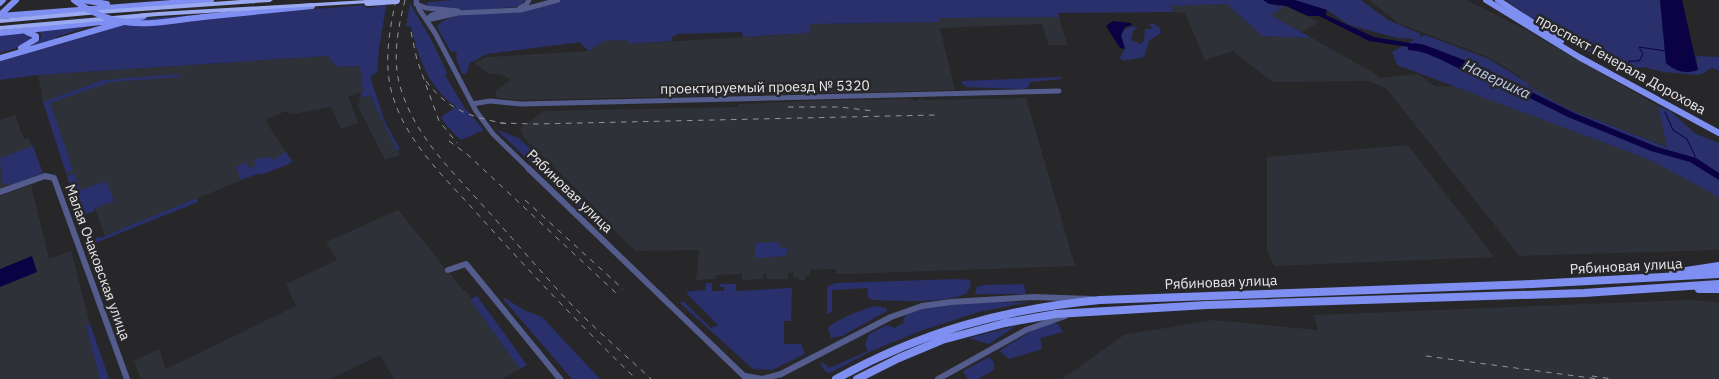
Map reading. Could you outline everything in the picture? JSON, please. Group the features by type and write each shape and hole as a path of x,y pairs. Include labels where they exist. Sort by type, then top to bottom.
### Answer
{"highway":[{"path":"0,21 270,0"},
{"path":"0,28 158,14 396,0"}],"main road":[{"path":"0,3 3,0"},
{"path":"1,14 16,0"},
{"path":"74,0 98,17 116,22 148,22 326,4"},
{"path":"82,0 109,4 138,4"},
{"path":"1,14 211,0"},
{"name":"проспект Генерала Дорохова","path":"1486,0 1596,67 1719,133"},
{"path":"1499,0 1560,41"},
{"path":"0,33 132,19 158,14"},
{"path":"0,57 132,19"},
{"path":"0,57 26,46 36,39 36,36 30,32 14,32"},
{"name":"проспект Генерала Дорохова","path":"1560,41 1719,128"},
{"path":"1648,278 1685,270 1719,266"},
{"name":"Рябиновая улица","path":"1098,300 1719,274"},
{"name":"Рябиновая улица","path":"1079,312 1207,305 1584,293 1719,284"},
{"path":"1666,288 1719,289"},
{"path":"836,379 893,349 940,330 976,320 1053,305 1098,300"},
{"path":"857,379 920,349 980,329 1032,318 1079,312"}],"street":[{"path":"504,11 520,8 526,5 529,0"},
{"path":"427,20 430,16 440,13 521,10 558,0"},
{"name":"проспект Генерала Дорохова","path":"1493,0 1560,41"},
{"path":"416,2 426,8 467,12"},
{"name":"Рябиновая улица","path":"416,2 435,33 480,119 493,134 745,377 762,379 773,377 891,318 922,306 951,302 1034,297 1098,300"},
{"path":"427,20 467,12"},
{"path":"435,33 437,23 453,14"},
{"name":"проектируемый проезд № 5320","path":"472,104 490,101 521,104 1059,91"},
{"name":"Малая Очаковская улица","path":"0,192 44,176 54,178 127,379"},
{"path":"448,270 466,264 560,379"},
{"name":"Рябиновая улица","path":"938,379 1026,330 1044,322 1079,312"}],"shaded area":[{"path":"387,0 377,73 371,75 371,80 385,122 400,149 397,151 370,95 359,98 363,91 360,66 337,67 328,56 38,75 0,80 0,61 136,19 227,13 226,16 366,5 366,8 375,7"},
{"path":"525,0 522,5 515,7 465,11 423,5 428,2"},
{"path":"562,0 1263,0 1277,6 1286,6 1270,15 1312,38 1262,36 1227,4 1170,6 1174,12 1058,13 1059,17 939,18 939,22 810,24 810,33 743,37 742,32 678,34 672,37 671,41 629,44 627,40 604,41 589,51 579,42 487,54 470,63 466,74 462,74 455,51 451,52 437,27 443,21 466,14 532,9"},
{"path":"1263,0 1295,0 1327,10 1325,16 1308,16 1286,6 1269,4"},
{"path":"1292,0 1361,0 1388,20 1421,34 1420,37 1425,35 1489,59 1526,82 1528,86 1568,109 1667,147 1658,106 1670,111 1696,134 1719,143 1719,197 1648,159 1397,65 1392,52 1415,39 1397,38 1349,25 1327,10"},
{"path":"1369,0 1466,0 1526,30 1658,106 1668,147 1568,109 1525,86 1521,77 1488,57 1398,23"},
{"path":"1506,0 1660,0 1665,51 1698,69 1696,56 1719,57 1719,71 1713,68 1697,75 1664,72 1643,67 1634,69 1632,73 1621,70 1544,27"},
{"path":"1660,0 1682,0 1698,70 1681,71 1666,63"},
{"path":"410,4 431,39 447,73 445,75 464,107 484,130 461,140 441,117 456,107 438,90 421,61 411,27 406,26"},
{"path":"1227,4 1262,36 1312,38 1380,78 1418,74 1436,87 1454,86 1648,159 1719,196 1719,250 1519,256 1386,88 1368,81 1272,82 1233,51 1205,60 1185,13 1174,12 1169,6"},
{"path":"1286,6 1319,22 1302,32 1269,15"},
{"path":"1059,17 1067,45 1049,45 1042,24 940,28 955,90 518,100 496,98 496,90 511,79 500,74 490,74 474,63 487,57 589,51 604,41 627,40 629,44 810,33 810,24 938,22 938,18"},
{"path":"1113,21 1131,23 1132,25 1125,27 1121,35 1125,49 1120,48 1106,26"},
{"path":"1149,24 1154,24 1160,28 1161,33 1149,41 1144,57 1122,61 1120,57 1125,49 1121,35 1124,30 1138,27 1133,31 1131,40 1140,44 1144,41 1145,29 1153,29"},
{"path":"91,26 31,46 41,38 39,31"},
{"path":"21,33 29,35 31,39 19,47 0,53 0,35"},
{"path":"1415,43 1425,45 1490,70 1485,77 1475,75 1428,54 1408,50 1408,47"},
{"path":"328,56 337,67 361,66 363,92 348,96 358,123 341,129 331,107 292,114 286,111 265,120 291,160 105,236 95,208 80,214 43,102 38,75"},
{"path":"180,74 177,77 111,82 50,103 73,170 66,173 43,102 103,80"},
{"path":"1062,77 1061,79 1030,82 1028,88 1021,89 967,87 962,84 962,81"},
{"path":"370,95 400,155 385,160 357,104 361,102 359,98"},
{"path":"1026,98 1075,266 844,274 836,273 836,269 833,269 810,270 810,276 805,276 805,280 799,281 799,277 794,277 793,272 788,273 788,279 766,279 766,274 764,273 763,279 742,280 742,274 716,275 715,279 696,280 699,250 636,251 609,226 608,221 524,138 520,129 543,111 739,107 739,104 839,100 909,99 917,101 919,99"},
{"path":"15,115 24,139 29,138 43,173 0,189 0,120"},
{"path":"496,129 520,139 600,217 588,218"},
{"path":"1408,145 1494,257 1274,266 1267,250 1267,157"},
{"path":"33,146 43,173 13,185 2,183 0,158"},
{"path":"286,152 291,160 294,159 289,164 261,175 260,173 241,180 236,167 246,162 249,168 256,165 253,159 271,157 272,160"},
{"path":"74,173 81,190 106,181 114,201 80,216 67,176"},
{"path":"31,185 49,259 71,251 90,324 109,379 0,379 0,196"},
{"path":"197,198 198,202 98,242 91,243 99,236 100,238"},
{"path":"398,210 464,291 471,297 520,369 502,379 394,379 380,355 330,379 141,379 134,361 159,349 166,369 296,306 286,284 337,260 326,242"},
{"path":"780,242 780,248 788,247 786,256 755,258 755,243"},
{"path":"32,256 37,272 0,287 0,269"},
{"path":"970,280 971,284 967,293 947,299 872,300 868,297 868,288 834,290 832,291 832,311 829,314 827,313 827,287 835,283"},
{"path":"706,283 712,283 712,291 724,291 724,287 719,287 720,284 736,284 736,291 792,288 791,321 784,321 784,344 801,344 805,354 772,370 753,369 680,303 683,301 711,328 718,325 686,293 705,290"},
{"path":"1024,284 1026,294 975,294 977,287 983,285"},
{"path":"477,296 527,365 520,369 470,299"},
{"path":"505,298 524,310 542,317 600,379 572,379 503,299"},
{"path":"1688,300 1719,302 1719,379 1062,379 1124,335 1213,320 1318,330 1314,315"},
{"path":"1030,302 979,312 923,330 869,352 830,373 826,372 820,363 824,363 829,368 868,351 865,344 869,334 887,325 894,328 904,323 906,315 918,310 949,304"},
{"path":"876,306 886,308 887,311 842,336 831,338 828,328 831,325 850,315"},
{"path":"1050,323 1058,324 1063,332 1040,338 1042,349 1009,359 999,351 1030,332"},
{"path":"90,324 109,379 100,379 86,326"},
{"path":"1016,326 989,344 968,338"},
{"path":"989,357 994,362 994,370 978,379 968,379 963,371"}],"waterway":[{"name":"Навершка","path":"1315,12 1372,39 1422,47"},
{"path":"1623,70 1626,69 1629,61 1639,61 1643,54 1639,47 1665,51"},
{"name":"Навершка","path":"1478,69 1571,115 1654,149 1693,160 1719,177"},
{"path":"1665,112 1673,130 1687,139 1695,156 1693,160"}],"railway":[{"path":"396,0 389,36 388,73 393,97 407,129 427,158 513,253 636,379"},
{"path":"405,0 400,21 396,65 406,104 425,137 448,167 568,301 651,379"},
{"path":"411,32 417,60 439,121 457,143"},
{"path":"426,81 452,106 482,119 502,123"},
{"path":"788,107 840,107 873,111"},
{"path":"502,123 536,124 935,115"},
{"path":"502,123 507,124"},
{"path":"449,141 468,155 616,293"},
{"path":"525,200 623,289"},
{"path":"1426,356 1598,379"},
{"path":"1592,376 1612,379"}]}
